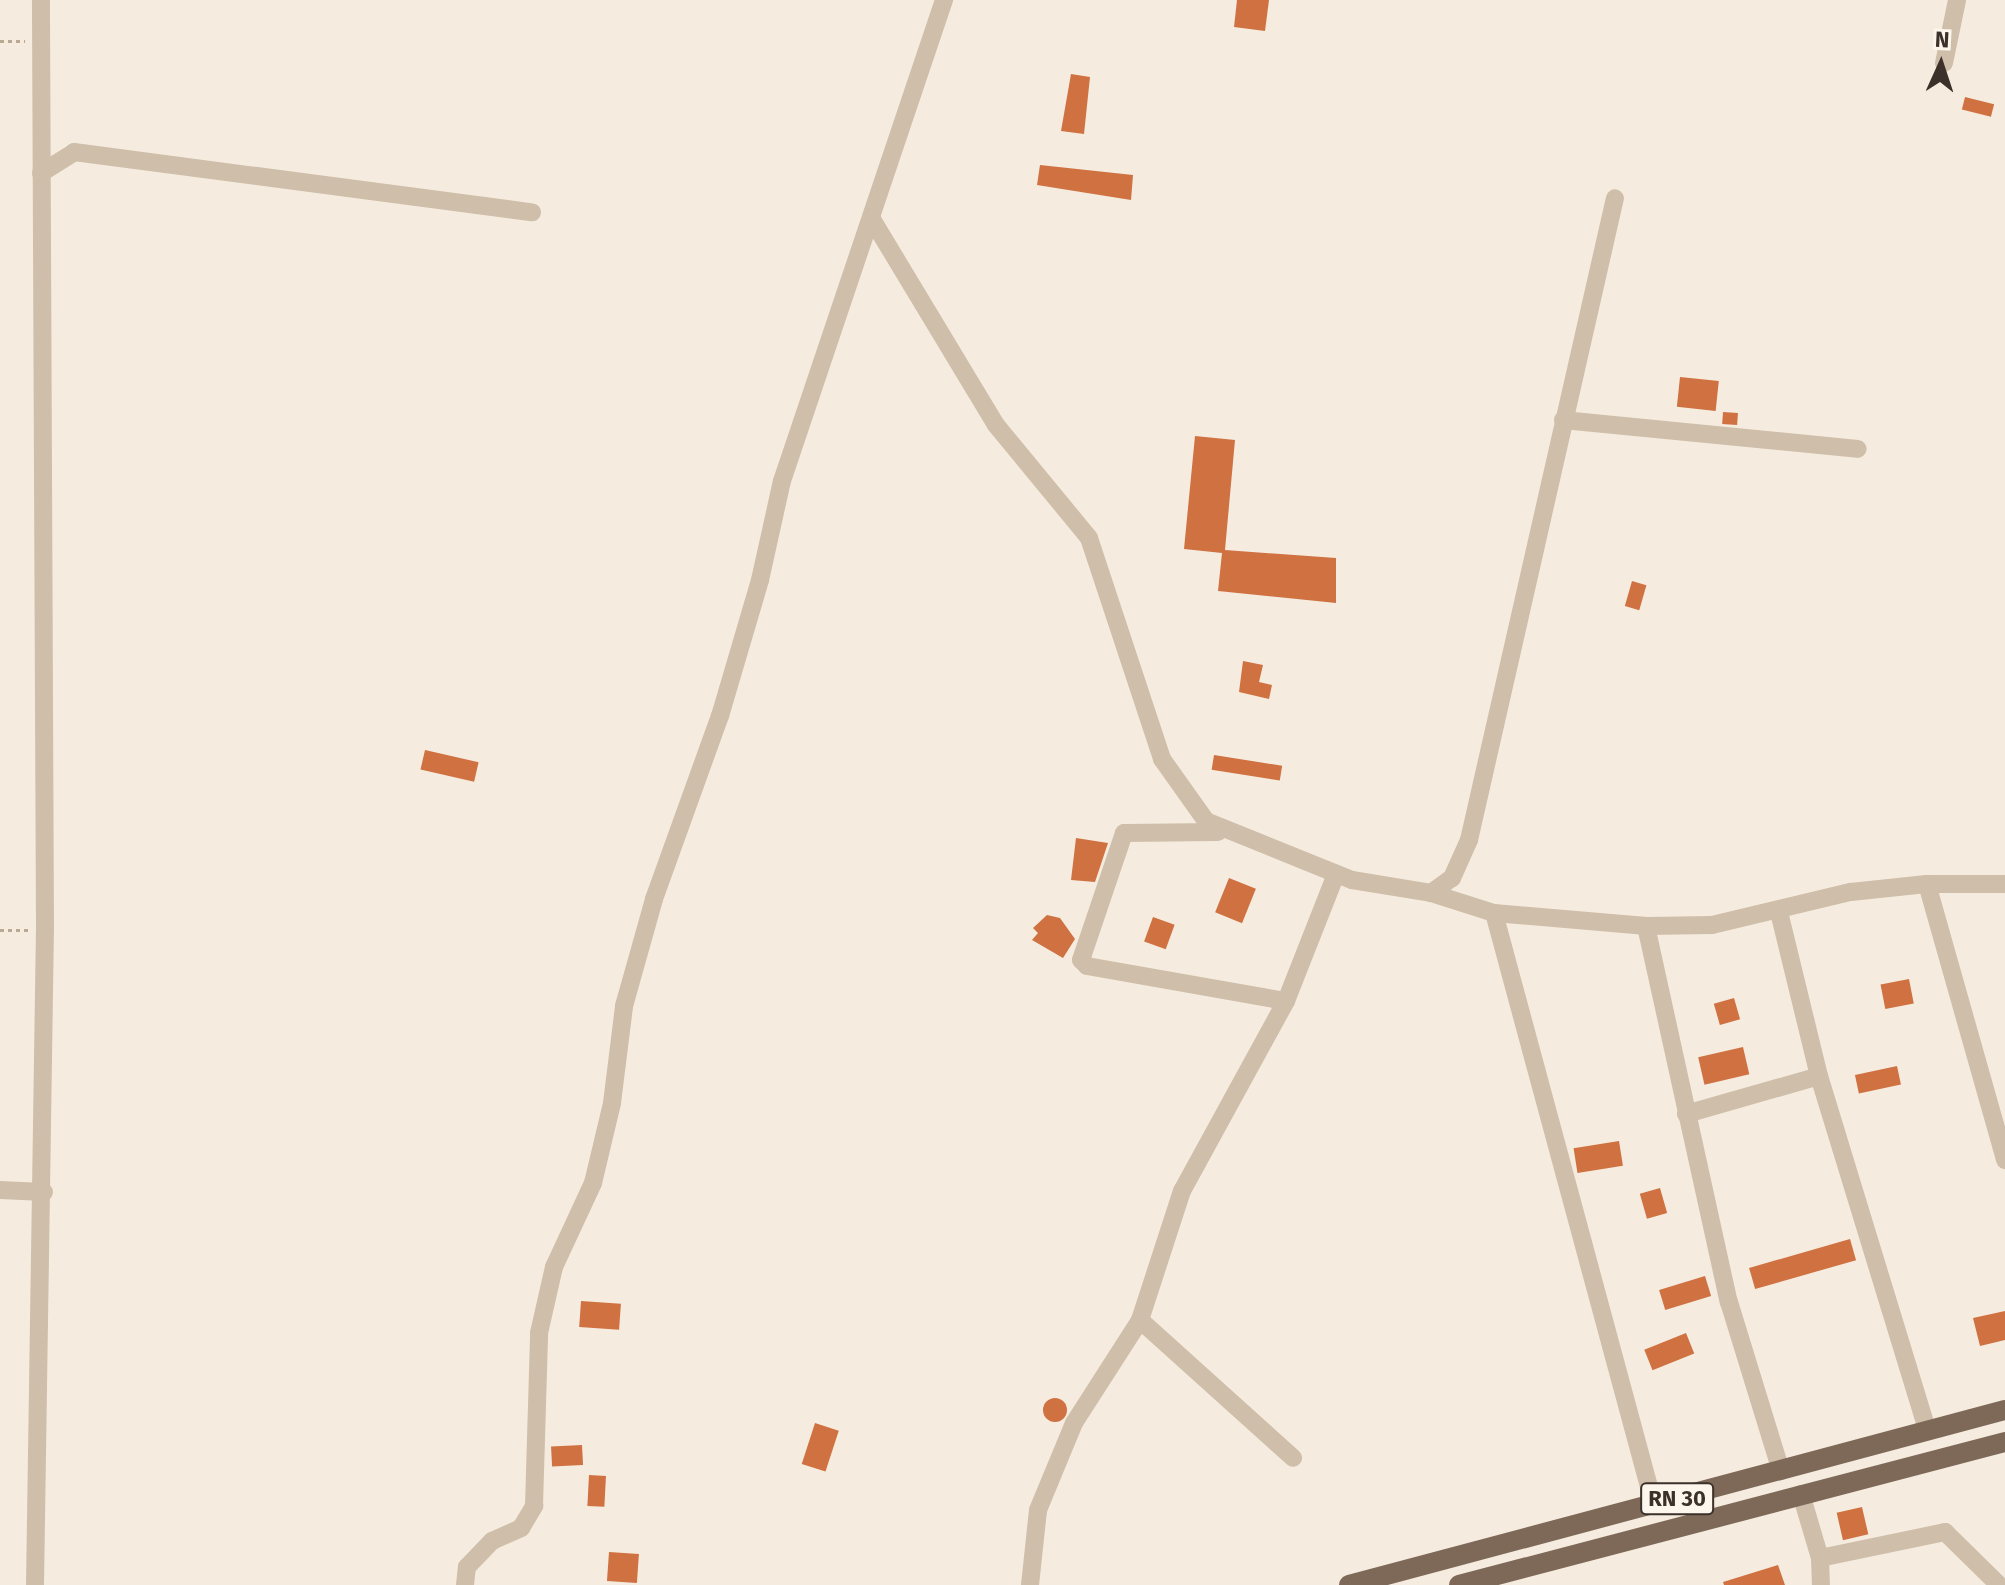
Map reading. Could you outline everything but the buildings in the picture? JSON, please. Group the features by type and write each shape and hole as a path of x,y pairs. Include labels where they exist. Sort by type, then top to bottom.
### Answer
{"main road":[{"name":"RN 30","path":"1349,1585 2005,1410"},
{"name":"RN 30","path":"1459,1585 2005,1442"}],"street":[{"path":"35,1585 44,1192 45,930 41,0"},
{"path":"465,1585 467,1567 492,1541 521,1528 534,1506 539,1333 554,1267 593,1183 612,1103 624,1006 654,899 720,716 760,580 782,481 814,381 873,221 914,80 944,0"},
{"path":"1944,63 1957,0"},
{"path":"41,173 74,152 532,212"},
{"path":"1431,893 1452,878 1469,840 1615,198"},
{"path":"873,221 996,425 1089,538 1162,759 1190,805 1229,835"},
{"path":"1563,420 1858,449"},
{"path":"1286,1001 1087,966 1081,960 1124,833 1208,829 1336,874 1405,893 1431,893 1494,913 1646,926 1712,925 1779,912 1851,892 1927,884 2005,884"},
{"path":"1030,1585 1038,1510 1074,1423 1140,1320 1182,1191 1286,1001 1336,874"},
{"path":"1927,884 2005,1160"},
{"path":"1779,912 1819,1076 1927,1429"},
{"path":"1494,913 1654,1505"},
{"path":"1646,926 1729,1302 1781,1471"},
{"path":"1686,1114 1819,1076"},
{"path":"0,1190 44,1192"},
{"path":"1140,1320 1293,1458"},
{"path":"1801,1494 1820,1558 1821,1585"},
{"path":"1820,1558 1945,1532 1999,1585"}],"path":[{"path":"0,41 41,41"},
{"path":"0,930 45,930"}]}
